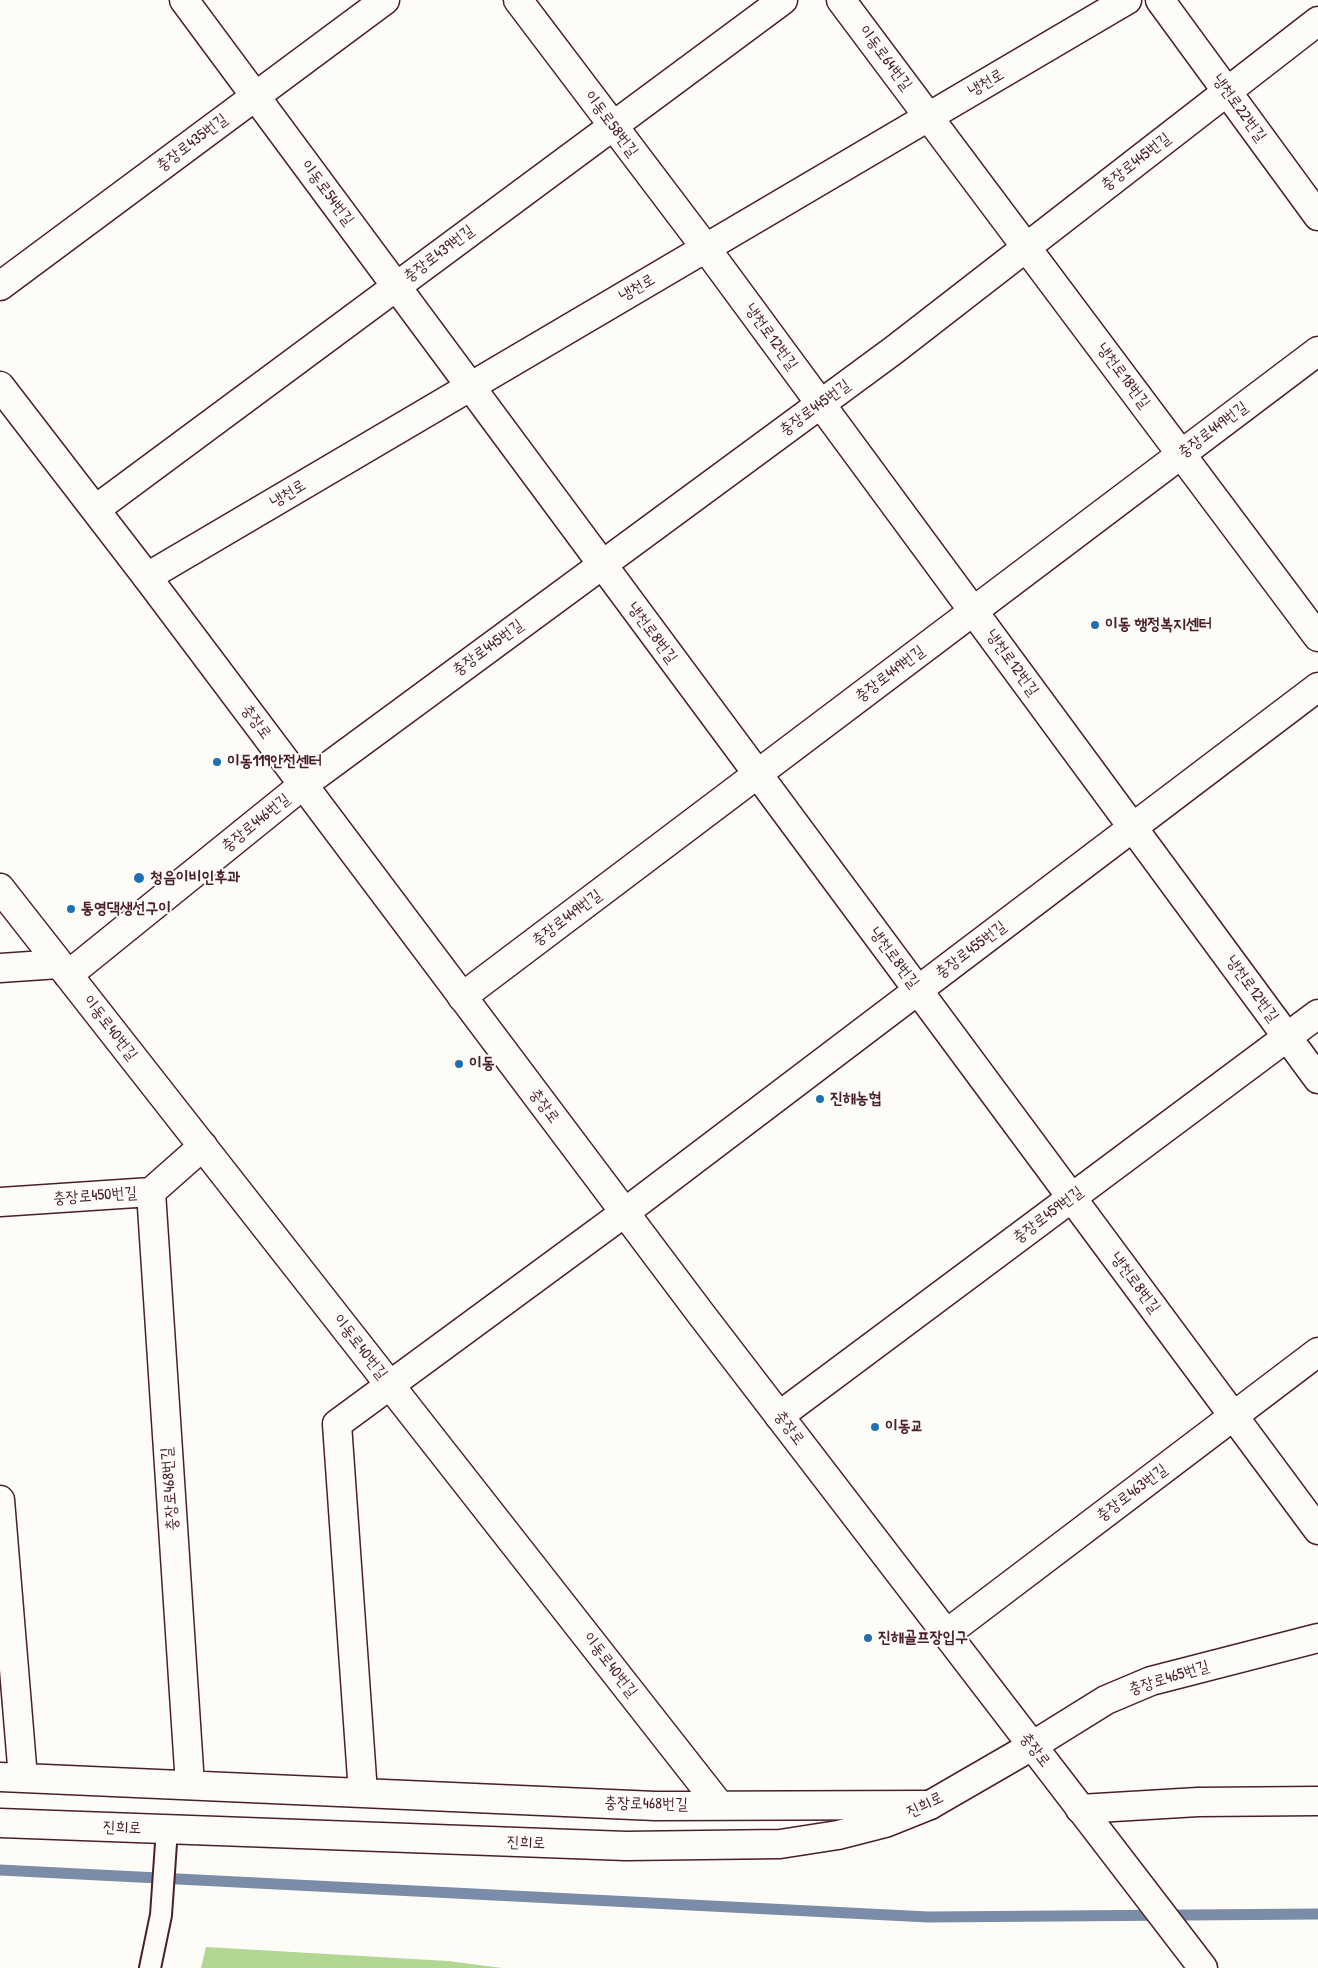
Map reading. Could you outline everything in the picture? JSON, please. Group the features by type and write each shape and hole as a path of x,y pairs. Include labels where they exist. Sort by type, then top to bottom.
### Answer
{"street":[{"name":"이동로54번길","path":"184,0 470,386"},
{"name":"충장로435번길","path":"0,286 385,0"},
{"name":"이동로58번길","path":"518,0 705,247"},
{"name":"충장로439번길","path":"96,509 783,0"},
{"name":"이동로64번길","path":"841,0 929,116"},
{"name":"냉천로","path":"147,577 1127,0"},
{"name":"냉천로22번길","path":"1160,0 1318,216"},
{"name":"충장로445번길","path":"303,785 821,404 1318,21"},
{"name":"냉천로18번길","path":"929,116 1318,637"},
{"name":"냉천로12번길","path":"705,247 1318,1079"},
{"name":"충장로449번길","path":"462,997 1318,351"},
{"name":"충장로","path":"0,386 96,509 624,1213 1203,1968"},
{"name":"냉천로8번길","path":"470,386 1318,1530"},
{"name":"충장로455번길","path":"391,1386 624,1213 1318,687"},
{"name":"충장로446번길","path":"64,969 303,785"},
{"name":"이동로40번길","path":"0,888 720,1806"},
{"path":"0,968 64,969"},
{"name":"충장로459번길","path":"779,1416 1318,1014"},
{"name":"충장로450번길","path":"0,1202 151,1192 203,1146"},
{"name":"충장로468번길","path":"151,1192 190,1785"},
{"name":"충장로463번길","path":"946,1634 1318,1352"},
{"path":"363,1793 337,1424 391,1386"},
{"name":"충장로468번길","path":"0,1500 11,1777 655,1806 930,1804"},
{"name":"충장로465번길","path":"1032,1746 1106,1700 1151,1681 1318,1638"},
{"name":"진희로","path":"0,1823 166,1840 626,1846 780,1844 838,1835 885,1823 930,1804 1032,1746"},
{"path":"1086,1816 1198,1802 1318,1801"}],"lane":[{"path":"150,1968 161,1915 166,1840"}],"green space":[{"path":"206,1947 448,1961 502,1968 201,1968"}],"waterway":[{"path":"0,1870 928,1917 1318,1914"}],"place":[{"name":"이동 행정복지센터","path":"1095,625"},
{"name":"이동119안전센터","path":"217,762"},
{"name":"청음이비인후과","path":"139,878"},
{"name":"통영댁생선구이","path":"71,909"},
{"name":"이동","path":"459,1064"},
{"name":"진해농협","path":"820,1099"},
{"name":"이동교","path":"875,1427"},
{"name":"진해골프장입구","path":"868,1638"}]}
